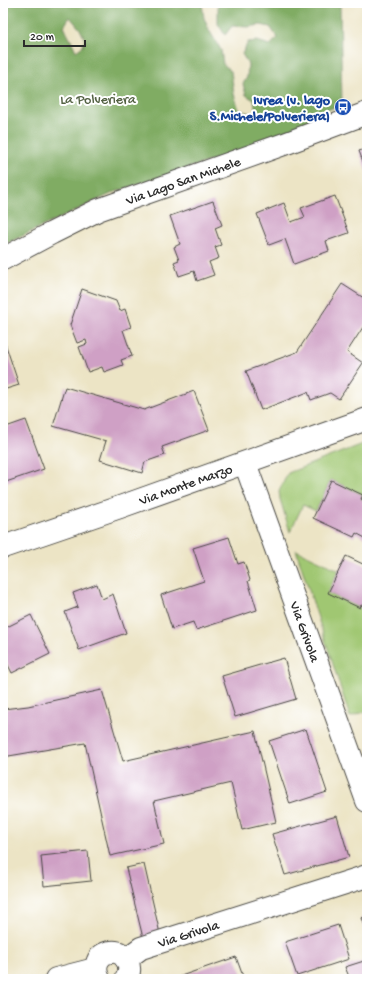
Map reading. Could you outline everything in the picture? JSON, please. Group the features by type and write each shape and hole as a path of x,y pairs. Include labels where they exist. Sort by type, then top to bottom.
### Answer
{"street":[{"name":"Via Lago San Michele","path":"3,259 98,210 367,113"},
{"name":"Via Monte Marzo","path":"3,547 367,419"},
{"name":"Via Grivola","path":"245,462 367,800"},
{"name":"Via Grivola","path":"126,969 141,948 367,876"},
{"name":"Via Grivola","path":"56,979 97,974 98,961 104,955 112,952 120,953 126,969"}],"green space":[{"name":"La Polveriera","path":"3,3 202,3 204,18 209,30 221,50 223,64 231,71 234,94 239,110 256,115 254,100 246,95 243,84 247,77 248,64 242,54 248,42 257,41 270,45 278,38 270,27 261,25 248,27 232,26 225,35 218,24 218,3 340,3 342,104 325,111 323,124 115,192 3,245","holes":["70,17 80,29 85,40 83,46 76,51 64,26"]},
{"path":"367,442 366,501 361,499 363,495 331,480 316,511 303,505 290,532 279,491 288,473"},
{"path":"296,550 339,570 328,593 360,608 361,605 367,607 367,711 350,717"}],"building":[{"path":"367,148 367,172 359,151"},
{"path":"335,196 349,233 326,241 329,251 294,264 285,239 269,245 257,214 284,203 291,222 305,217 301,208"},
{"path":"213,201 222,225 215,228 221,245 215,247 219,258 209,262 214,275 197,281 194,271 179,276 174,262 179,260 174,247 180,244 170,216"},
{"path":"342,284 367,300 367,321 347,352 363,363 339,399 330,393 311,400 308,392 261,410 246,371 297,352"},
{"path":"82,289 116,301 120,311 125,309 131,327 123,330 132,356 121,360 123,365 104,372 102,367 88,372 79,347 87,344 86,340 77,343 70,325"},
{"path":"3,337 19,385 3,390"},
{"path":"65,387 144,410 194,391 209,430 162,447 165,455 145,462 142,473 100,460 106,441 53,426"},
{"path":"26,420 44,469 6,482 3,474 3,428"},
{"path":"331,480 363,495 361,499 366,501 367,499 367,539 356,533 354,537 313,518"},
{"path":"229,537 238,564 244,562 257,610 196,630 193,622 172,629 161,595 204,581 193,548"},
{"path":"346,556 367,566 367,607 361,605 360,608 328,593"},
{"path":"97,584 102,599 113,594 126,633 79,650 65,612 78,607 73,593"},
{"path":"31,615 50,654 12,673 3,655 3,629"},
{"path":"284,658 296,699 235,717 222,676"},
{"path":"102,690 123,761 255,731 276,822 242,830 231,783 154,801 164,844 110,856 85,743 3,757 3,709 28,706"},
{"path":"306,729 327,792 290,804 269,741"},
{"path":"337,816 349,857 285,875 272,834"},
{"path":"88,851 91,881 44,886 41,856"},
{"path":"144,864 161,938 144,942 126,868"},
{"path":"367,916 367,934 361,918"},
{"path":"338,925 349,959 297,976 285,942"},
{"path":"236,957 244,979 179,979 178,977"},
{"path":"367,960 367,979 350,979 345,967"}],"place":[{"name":"Ivrea (v. lago S.Michele/Polveriera)","path":"343,107"}]}
